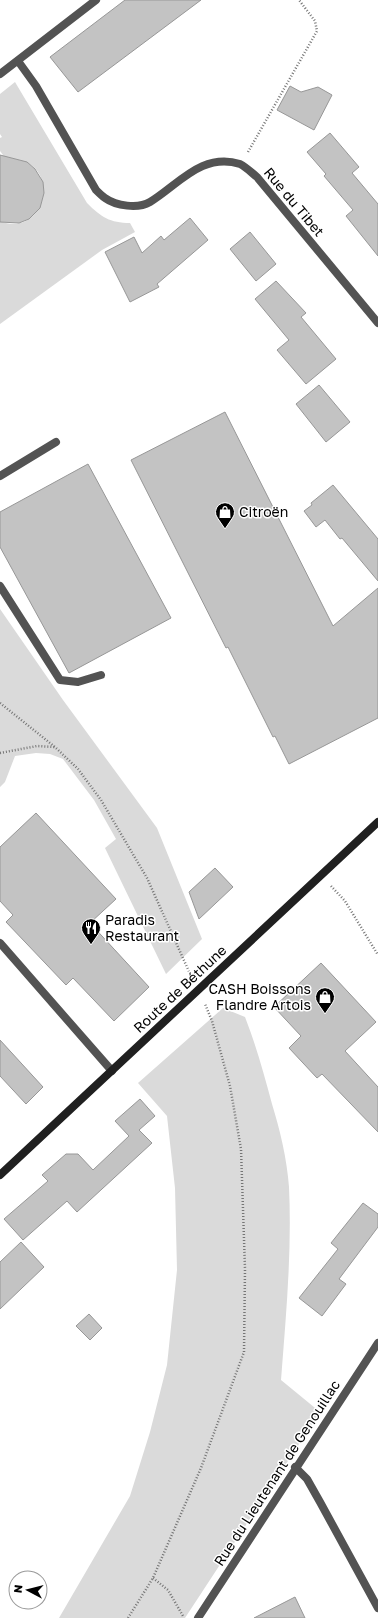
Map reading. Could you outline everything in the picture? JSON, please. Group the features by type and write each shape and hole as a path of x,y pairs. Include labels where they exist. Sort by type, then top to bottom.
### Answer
{"main road":[{"name":"Route de Béthune","path":"0,1175 378,822"}],"street":[{"path":"0,74 96,0"},
{"name":"Rue du Tibet","path":"18,61 36,86 96,190 106,199 122,204 137,206 149,202 192,170 205,164 228,161 241,165 257,176 378,323"},
{"path":"0,476 56,442"},
{"path":"0,586 60,680 78,682 101,675"},
{"path":"0,943 112,1071"},
{"name":"Rue du Lieutenant de Genouillac","path":"198,1618 378,1343"},
{"path":"296,1467 307,1478 378,1608"}],"path":[{"path":"241,165 317,30 315,21 300,0"},
{"path":"0,703 55,747 78,769 101,800 147,878 197,991 209,1012 230,1086 241,1149 245,1269 244,1352 201,1468 153,1578 128,1618"},
{"path":"0,753 36,746 55,747"},
{"path":"320,876 345,901 378,955"},
{"path":"153,1578 168,1590 184,1618"}],"shaded area":[{"path":"15,82 87,203 106,218 117,222 130,223 135,232 102,250 0,324 0,221 16,224 29,219 38,209 43,196 42,182 37,170 25,162 6,159 0,151 0,138 2,137 0,134 0,94"},
{"path":"0,609 63,700 157,828 202,939 166,974 105,848 116,839 94,800 63,759 50,754 36,753 15,756 5,782 0,787"},
{"path":"223,1008 245,1017 266,1082 287,1166 290,1235 287,1308 281,1380 320,1412 185,1618 59,1618 130,1496 150,1432 167,1365 177,1270 175,1188 167,1116 138,1083"}],"building":[{"path":"125,0 201,0 78,92 50,57"},
{"path":"290,86 301,92 318,87 332,95 314,130 277,110"},
{"path":"330,133 359,167 352,173 378,204 378,256 346,216 353,210 324,176 326,174 307,152"},
{"path":"0,155 27,162 35,169 43,182 44,193 40,208 29,219 19,223 0,222"},
{"path":"190,218 208,240 157,284 159,287 130,302 105,252 134,237 142,253 161,236 164,240"},
{"path":"250,232 276,264 256,281 230,249"},
{"path":"276,281 306,313 301,317 336,359 306,384 277,350 289,340 255,299"},
{"path":"319,385 350,422 326,442 296,404"},
{"name":"Citroën","path":"225,412 333,626 378,588 378,718 289,764 275,736 273,737 228,647 226,648 131,460"},
{"path":"88,464 171,618 69,673 0,547 0,512"},
{"path":"333,485 378,539 378,581 325,520 316,527 304,511 312,505 311,503"},
{"path":"36,813 116,899 90,923 149,987 114,1021 73,978 66,985 6,922 13,915 0,901 0,847"},
{"path":"215,868 233,887 199,919 189,892"},
{"name":"CASH Boissons Flandre Artois","path":"321,963 376,1022 345,1051 378,1087 378,1132 322,1074 317,1078 289,1048 301,1036 274,1007"},
{"path":"0,1040 43,1087 26,1104 0,1076"},
{"path":"140,1099 155,1116 139,1130 152,1143 77,1212 67,1201 23,1240 4,1219 48,1181 42,1175 66,1154 78,1154 93,1170 129,1136 115,1121"},
{"path":"363,1203 378,1214 378,1227 339,1279 346,1284 322,1316 299,1298 338,1249 331,1243"},
{"path":"21,1242 44,1267 0,1309 0,1262"},
{"path":"89,1314 102,1328 90,1340 76,1326"},
{"path":"295,1597 305,1618 254,1618"}],"place":[{"name":"Citroën","path":"225,529"},
{"name":"Paradis Restaurant","path":"91,945"},
{"name":"CASH Boissons Flandre Artois","path":"325,1014"}]}
